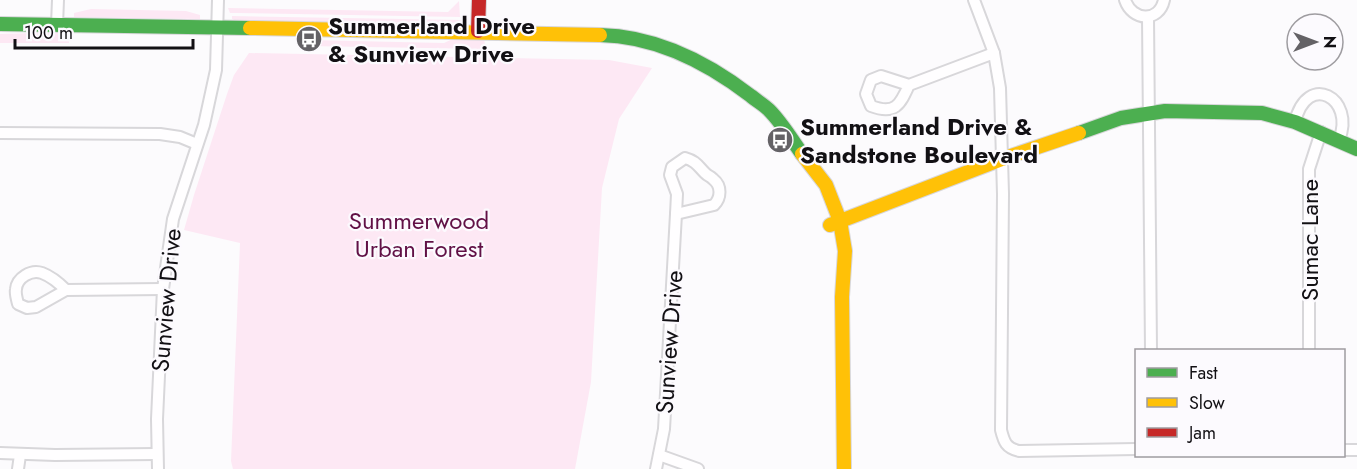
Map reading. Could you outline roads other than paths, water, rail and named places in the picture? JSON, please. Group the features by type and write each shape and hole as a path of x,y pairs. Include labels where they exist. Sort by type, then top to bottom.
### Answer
{"street":[{"path":"57,25 58,0"},
{"name":"Sunview Drive","path":"158,469 156,454 163,289 173,219 204,125 216,70 218,0"},
{"path":"478,0 478,31"},
{"path":"974,0 994,53 1000,88 1003,194 1001,430 1003,440 1007,447 1019,451 1135,449"},
{"path":"1125,0 1131,12 1142,17 1148,17 1160,10 1164,0"},
{"path":"1148,17 1151,349"},
{"path":"1,24 616,35 685,55 729,79 769,110 803,152 835,223 845,251 842,297 844,469"},
{"path":"909,85 994,53"},
{"path":"1295,122 1298,110 1308,97 1316,93 1333,97 1342,113 1343,122 1339,140"},
{"path":"835,223 1002,159 1120,118 1149,113 1165,111 1262,113 1295,122 1357,149"},
{"name":"Sumac Lane","path":"1309,349 1308,169 1321,132"},
{"path":"0,133 160,134 180,137 197,144"},
{"name":"Sunview Drive","path":"656,469 664,429 677,194 670,175 672,166 685,158 697,162 704,172 713,178 719,188 720,196 714,205 676,214"},
{"path":"66,290 43,273 34,272 25,275 19,281 15,295 18,304 27,308 36,308 66,290 163,289"},
{"path":"0,453 20,455 156,454"},
{"path":"18,469 20,455"},
{"path":"659,455 698,469"}],"place":[{"name":"Summerland Drive & Sunview Drive","path":"309,39"},
{"name":"Summerland Drive & Sandstone Boulevard","path":"780,140"}],"park label":[{"name":"Summerwood Urban Forest","path":"419,234"}]}
